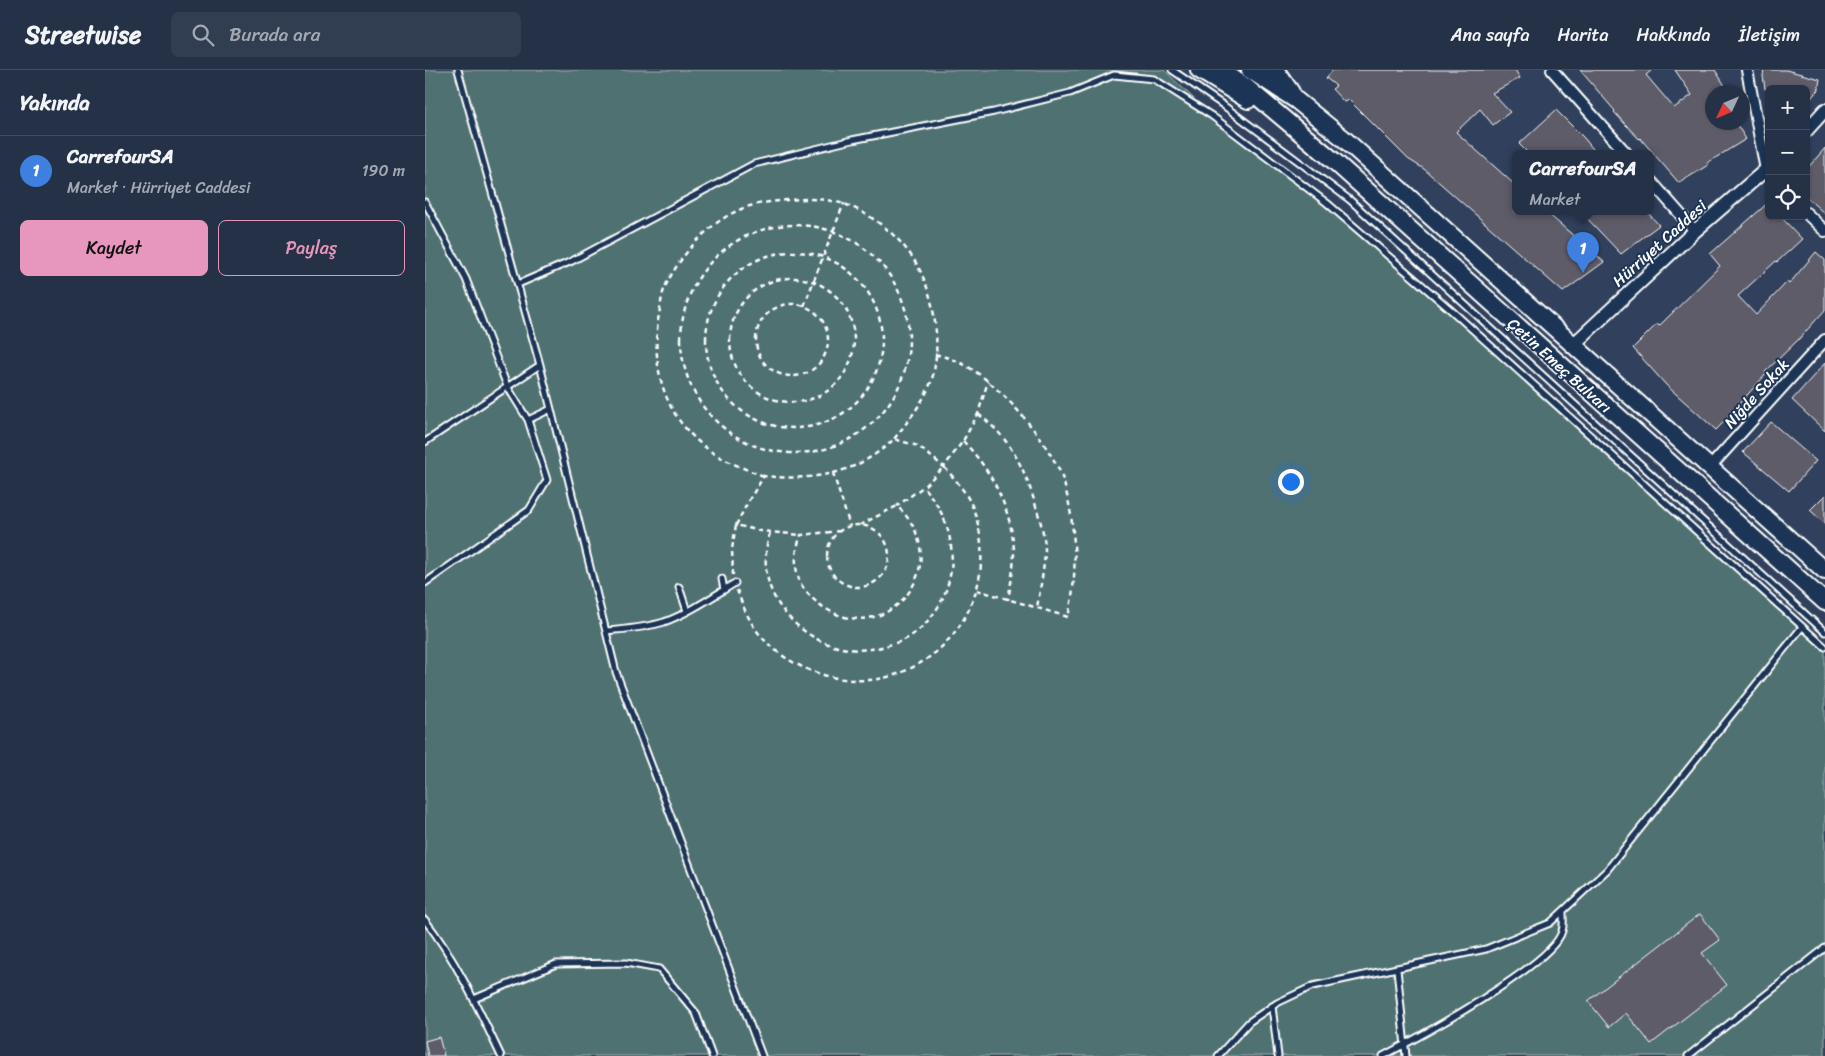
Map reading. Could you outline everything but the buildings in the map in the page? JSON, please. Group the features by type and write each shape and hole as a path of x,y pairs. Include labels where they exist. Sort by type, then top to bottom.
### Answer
{"main road":[{"name":"Çetin Emeç Bulvarı","path":"1199,70 1295,128"},
{"name":"Çetin Emeç Bulvarı","path":"1221,70 1246,87 1295,128 1824,600"},
{"name":"Çetin Emeç Bulvarı","path":"1251,70 1297,100 1343,138 1825,571"},
{"name":"Çetin Emeç Bulvarı","path":"1278,72 1297,100"}],"street":[{"path":"1552,70 1623,150"},
{"path":"1747,70 1765,157"},
{"path":"1807,130 1825,110"},
{"name":"Hürriyet Caddesi","path":"1574,344 1695,231 1765,173"},
{"path":"1654,184 1695,231"},
{"path":"1810,218 1825,231"},
{"name":"Niğde Sokak","path":"1710,467 1825,340"}],"lane":[{"path":"458,70 540,365 616,672 762,1056"},
{"path":"1109,70 1114,75"},
{"path":"1172,70 1223,105 1350,200 1825,632"},
{"path":"518,284 572,261 755,164 852,140 994,112 1070,93 1114,75 1154,79 1212,116 1327,203 1452,311 1825,647"},
{"path":"425,202 466,279 507,386 529,420 547,480 529,510 425,583"},
{"path":"425,442 540,365"},
{"path":"529,420 551,409"},
{"path":"722,579 724,590"},
{"path":"606,631 640,628 665,621 687,611 735,583"},
{"path":"679,587 687,611"},
{"path":"1217,1056 1249,1022 1272,1006 1313,986 1486,949 1551,923 1607,870 1802,626"},
{"path":"1383,1056 1468,1009 1549,951 1562,932 1563,911"},
{"path":"425,920 438,936 474,999 501,1056"},
{"path":"1688,1056 1825,948"},
{"path":"474,999 556,964 626,962 659,968 696,1013 712,1056"},
{"path":"1397,969 1406,1056"},
{"path":"1272,1006 1278,1056"}],"path":[{"path":"810,198 844,203 882,225 897,238 912,256 930,295 934,316 935,354 931,381 923,397 894,438 868,460 848,469 817,477 795,479 763,476 720,459 700,443 682,423 666,397 660,380 656,354 657,322 664,289 679,264 697,242 716,224 739,210 757,204 810,198"},
{"path":"804,306 844,203"},
{"path":"795,225 833,232 841,234 861,246 879,262 893,281 903,302 908,325 909,348 905,371 896,393 883,412 866,429 847,441 824,450 800,453 776,452 753,445 731,434 713,418 698,399 687,377 682,353 681,329 686,305 696,283 710,263 728,247 749,234 772,227 795,225"},
{"path":"790,251 808,252 823,256 841,265 855,276 867,290 881,323 883,340 881,358 867,391 841,415 825,423 807,428 769,425 751,418 736,407 723,392 713,376 705,339 707,320 714,302 724,285 737,272 753,261 771,254 790,251"},
{"path":"795,278 813,282 824,286 846,308 852,322 853,353 844,374 828,391 814,398 799,402 785,402 771,398 757,391 738,370 730,342 731,328 736,314 748,296 765,283 779,279 795,278"},
{"path":"793,304 804,306 823,320 828,337 826,354 819,364 799,376 787,376 775,372 766,365 759,355 756,343 757,331 762,320 770,311 781,305 793,304"},
{"path":"935,354 960,362 978,371 1014,406 1037,434 1057,465 1067,493 1074,528 1075,577 1068,617 977,590"},
{"path":"736,526 801,535 840,531 850,526 860,525 897,506 923,488 944,467 963,441 978,414 988,380"},
{"path":"978,414 1004,439 1021,463 1032,492 1045,549 1044,568 1037,608"},
{"path":"763,476 736,526 732,558 735,583 747,616 757,632 770,646 789,660 811,672 855,680 900,674 942,649 970,608 977,590 982,560 981,534 973,509 965,494 944,467 918,446 894,438"},
{"path":"963,441 989,472 1003,501 1014,550 1008,600"},
{"path":"833,473 850,526"},
{"path":"770,532 765,556 770,588 778,604 790,619 805,633 821,642 838,648 873,650 905,640 919,630 939,606 946,590 953,556 946,522 938,506 923,488"},
{"path":"801,535 797,550 796,569 802,586 811,597 829,612 844,618 858,619 880,616 900,602 915,581 919,571 921,550 918,540 907,518 897,506"},
{"path":"840,531 831,542 828,551 828,561 831,570 837,578 846,584 856,587 866,586 876,581 883,574 888,565 889,555 887,544 882,536 874,529 860,525"}],"green space":[{"path":"425,70 1164,70 1212,116 1327,203 1825,647 1825,1056 425,1056"}],"place":[{"name":"CarrefourSA","path":"1583,273"}]}
